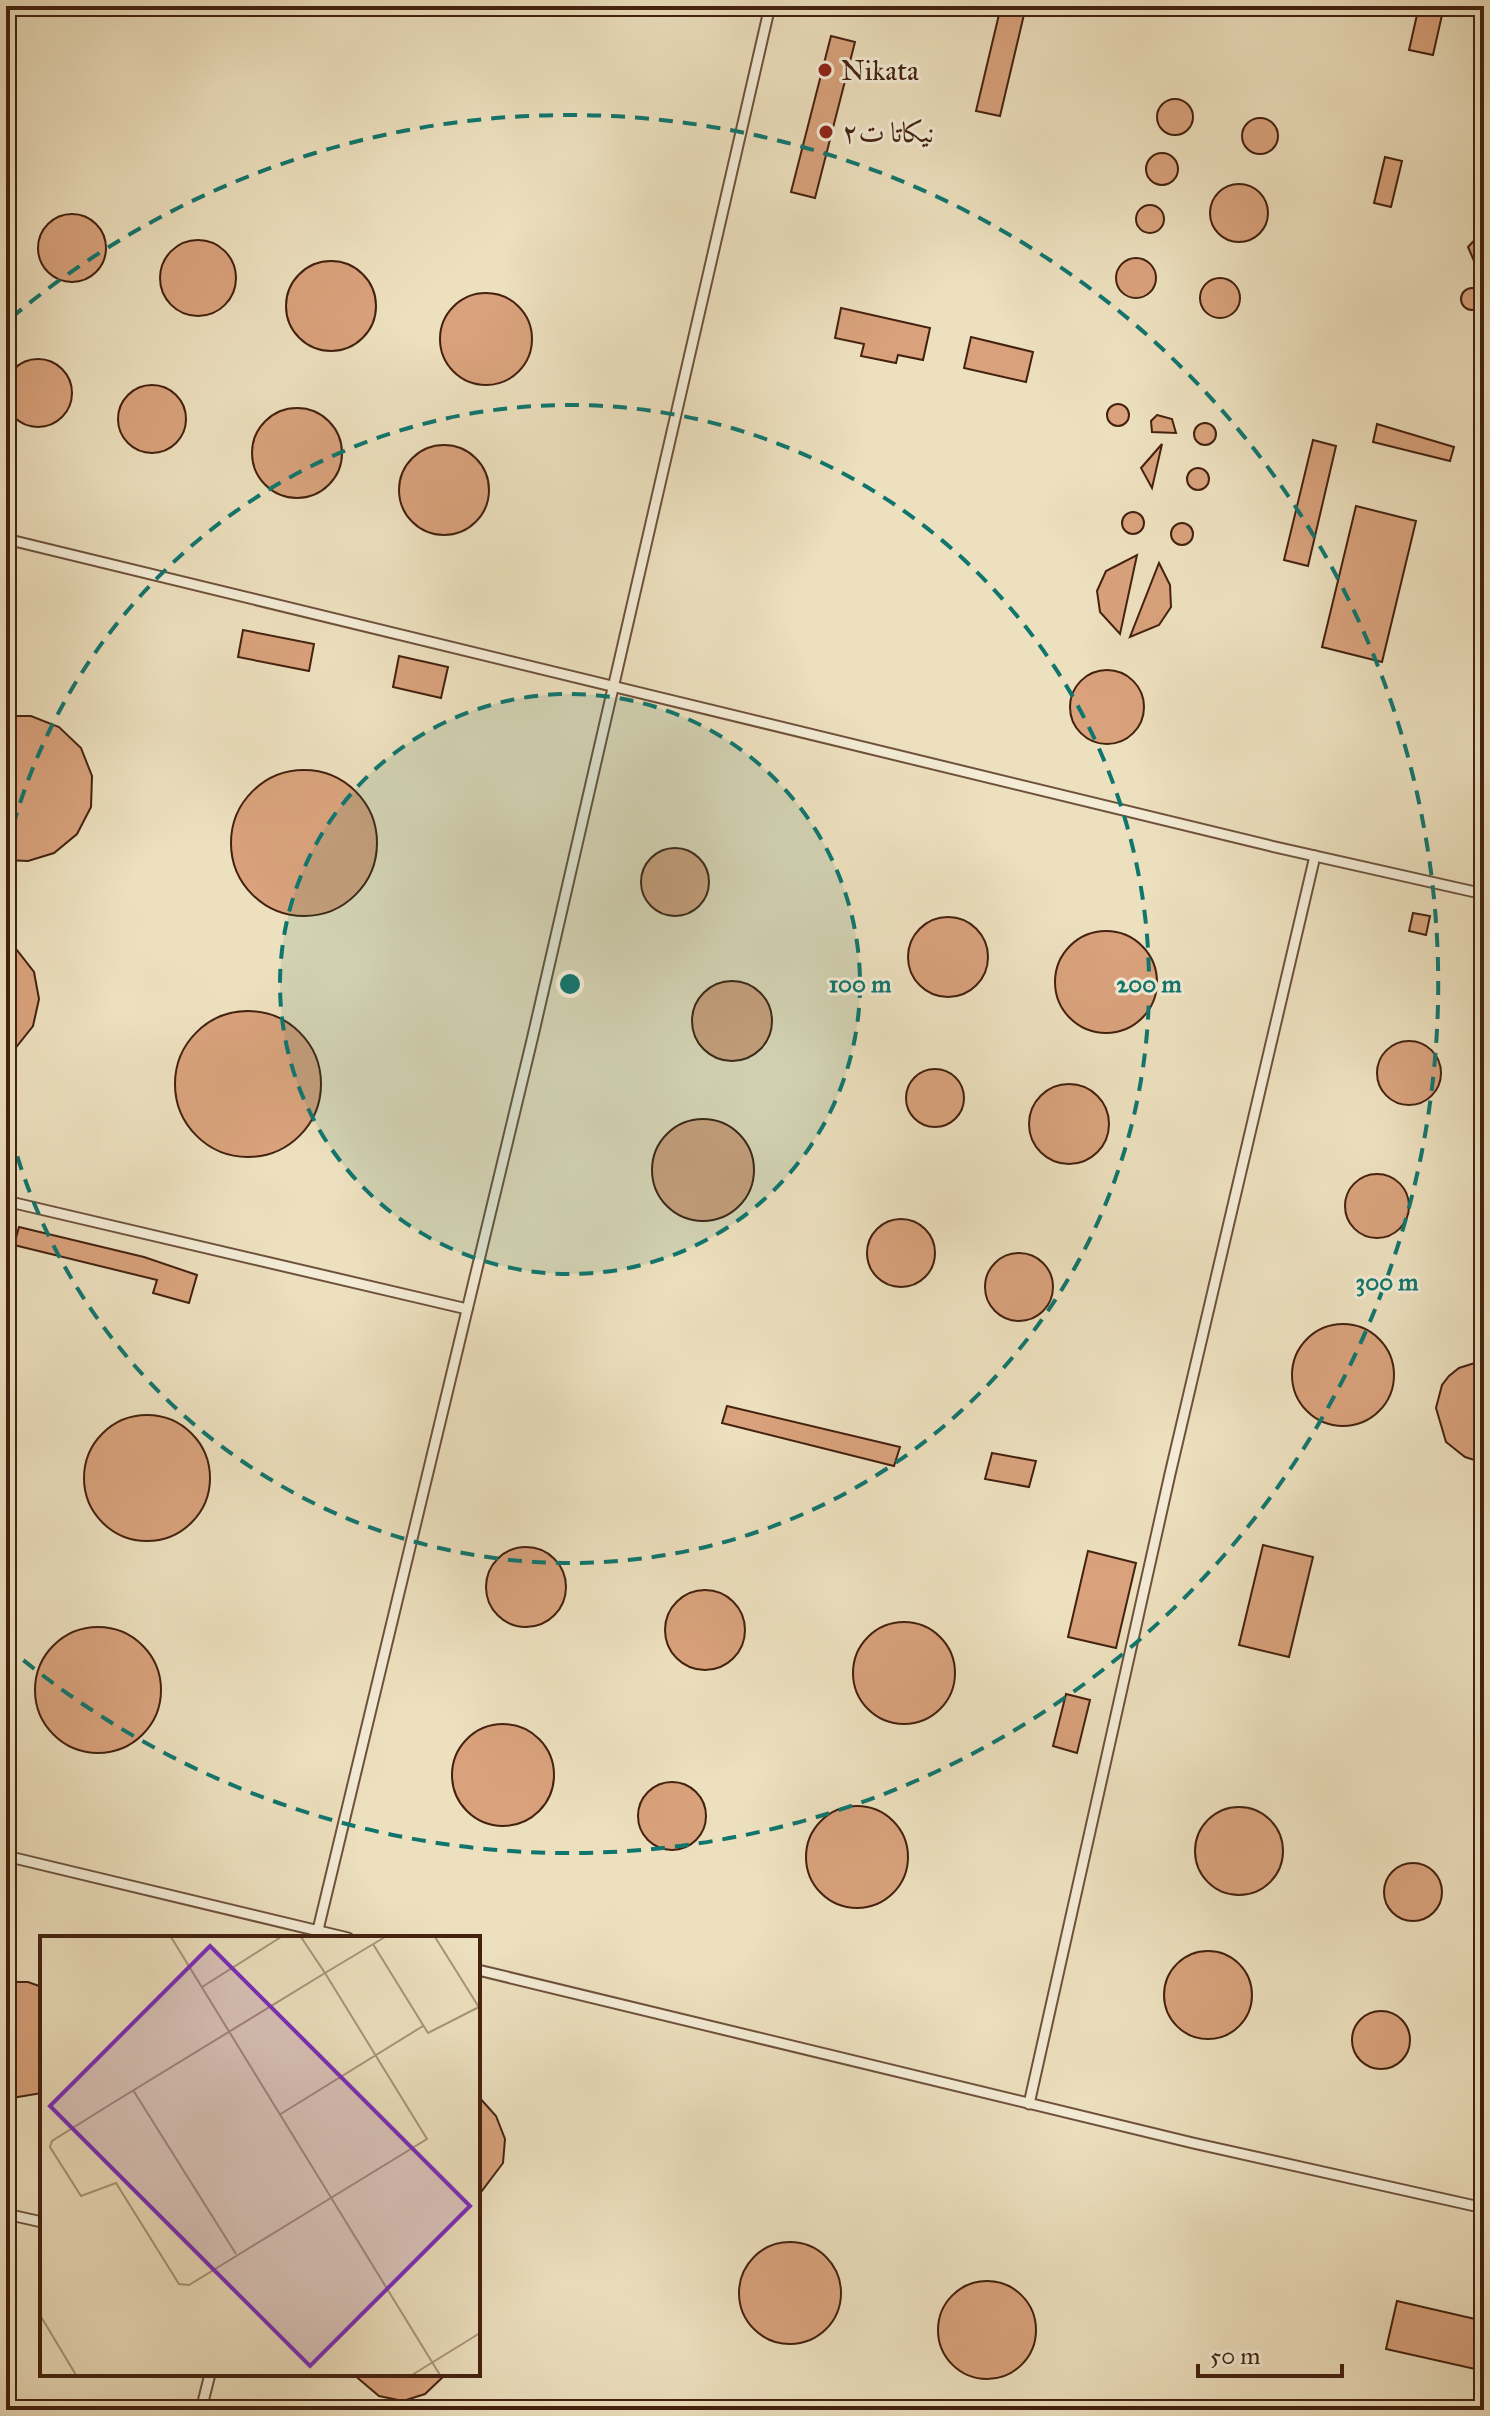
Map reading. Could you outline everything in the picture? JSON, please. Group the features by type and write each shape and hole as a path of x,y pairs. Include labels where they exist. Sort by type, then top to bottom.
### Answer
{"lane":[{"path":"6,1856 317,1934 614,686 770,6"},
{"path":"6,539 1315,856 1484,894"},
{"path":"1029,2104 1170,1474 1315,856"},
{"path":"6,1201 467,1309"},
{"path":"480,1970 1029,2104 1484,2208"},
{"path":"6,2214 40,2222"},
{"path":"201,2410 210,2376"}],"building":[{"path":"1001,6 1026,6 1000,116 976,111"},
{"path":"1419,6 1444,6 1433,55 1409,50"},
{"path":"831,36 855,42 815,198 791,192"},
{"path":"1175,99 1188,104 1193,117 1188,130 1175,135 1162,130 1157,117 1162,104"},
{"path":"1260,118 1273,123 1278,136 1273,149 1260,154 1247,149 1242,136 1247,123"},
{"path":"1162,153 1173,158 1178,169 1173,180 1162,185 1151,180 1146,169 1151,158"},
{"path":"1385,157 1402,161 1391,207 1374,203"},
{"path":"1239,184 1260,192 1268,213 1260,234 1239,242 1218,234 1210,213 1218,192"},
{"path":"1150,205 1160,209 1164,219 1160,229 1150,233 1140,229 1136,219 1140,209"},
{"path":"72,214 96,224 106,248 96,272 72,282 48,272 38,248 48,224"},
{"path":"1484,230 1484,284 1468,247"},
{"path":"191,240 205,240 219,246 230,257 236,278 233,293 225,305 205,316 191,316 177,310 166,299 160,285 160,271 166,257 177,246"},
{"path":"1136,258 1150,264 1156,278 1150,292 1136,298 1122,292 1116,278 1122,264"},
{"path":"331,261 348,265 363,274 372,289 376,306 372,323 363,338 348,347 331,351 314,347 299,338 290,323 286,306 290,289 299,274 314,265"},
{"path":"1220,278 1234,284 1240,298 1234,312 1220,318 1206,312 1200,298 1206,284"},
{"path":"1472,288 1480,291 1483,299 1480,307 1472,310 1464,307 1461,299 1464,291"},
{"path":"486,293 504,296 519,306 529,321 532,339 529,357 519,372 504,382 486,385 468,382 453,372 443,357 440,339 443,321 453,306 468,296"},
{"path":"841,308 930,328 923,360 898,355 896,363 861,356 864,344 835,338"},
{"path":"971,337 1033,352 1026,382 964,368"},
{"path":"38,359 62,369 72,393 62,417 38,427 14,417 4,393 14,369"},
{"path":"152,385 176,395 186,419 176,443 152,453 128,443 118,419 128,395"},
{"path":"1118,404 1126,407 1129,415 1126,423 1118,426 1110,423 1107,415 1110,407"},
{"path":"297,408 314,412 329,421 338,436 342,453 338,470 329,485 314,494 297,498 280,494 265,485 256,470 252,453 256,436 265,421 280,412"},
{"path":"1157,415 1172,419 1176,433 1152,432 1151,421"},
{"path":"1205,423 1213,426 1216,434 1213,442 1205,445 1197,442 1194,434 1197,426"},
{"path":"1377,424 1454,447 1450,461 1373,442"},
{"path":"1313,440 1336,446 1308,566 1284,560"},
{"path":"1162,444 1152,488 1141,468"},
{"path":"444,445 461,449 476,458 485,473 489,490 485,507 476,522 461,531 444,535 427,531 412,522 403,507 399,490 403,473 412,458 427,449"},
{"path":"1198,468 1206,471 1209,479 1206,487 1198,490 1190,487 1187,479 1190,471"},
{"path":"1356,506 1416,521 1382,662 1322,647"},
{"path":"1133,512 1141,515 1144,523 1141,531 1133,534 1125,531 1122,523 1125,515"},
{"path":"1182,523 1190,526 1193,534 1190,542 1182,545 1174,542 1171,534 1174,526"},
{"path":"1137,555 1120,634 1100,612 1097,591 1106,571"},
{"path":"1159,563 1170,585 1171,607 1159,625 1130,637"},
{"path":"243,630 314,644 309,671 238,657"},
{"path":"399,656 448,667 441,698 393,687"},
{"path":"1107,670 1128,676 1138,686 1144,707 1138,728 1128,738 1107,744 1086,738 1076,728 1070,707 1076,686 1086,676"},
{"path":"6,716 31,716 59,727 81,748 92,776 91,807 77,834 54,853 28,861 6,860"},
{"path":"304,770 332,775 356,791 372,815 377,843 372,871 356,895 332,911 304,916 276,911 252,895 236,871 231,843 236,815 252,791 276,775"},
{"path":"675,848 699,858 709,882 699,906 675,916 651,906 641,882 651,858"},
{"path":"1413,913 1430,916 1426,935 1409,931"},
{"path":"948,917 963,920 976,929 985,942 988,957 985,972 976,985 963,994 948,997 933,994 920,985 911,972 908,957 911,942 920,929 933,920"},
{"path":"1106,931 1125,935 1142,946 1153,963 1157,982 1153,1001 1142,1018 1125,1029 1106,1033 1087,1029 1070,1018 1059,1001 1055,982 1059,963 1070,946 1087,935"},
{"path":"6,936 34,972 39,999 33,1026 6,1060"},
{"path":"732,981 747,984 760,993 769,1006 772,1021 769,1036 760,1049 747,1058 732,1061 717,1058 704,1049 695,1036 692,1021 695,1006 704,993 717,984"},
{"path":"248,1011 276,1016 300,1032 316,1056 321,1084 316,1112 300,1136 276,1152 248,1157 220,1152 196,1136 180,1112 175,1084 180,1056 196,1032 220,1016"},
{"path":"1403,1041 1415,1041 1432,1050 1439,1061 1439,1085 1432,1096 1415,1105 1403,1105 1391,1100 1382,1091 1377,1079 1377,1067 1382,1055 1391,1046"},
{"path":"935,1069 956,1077 964,1098 956,1119 935,1127 914,1119 906,1098 914,1077"},
{"path":"1069,1084 1084,1087 1097,1096 1106,1109 1109,1124 1106,1139 1097,1152 1084,1161 1069,1164 1054,1161 1041,1152 1032,1139 1029,1124 1032,1109 1041,1096 1054,1087"},
{"path":"703,1119 722,1123 739,1134 750,1151 754,1170 750,1189 739,1206 722,1217 703,1221 684,1217 667,1206 656,1189 652,1170 656,1151 667,1134 684,1123"},
{"path":"1371,1174 1383,1174 1400,1183 1407,1194 1407,1218 1400,1229 1383,1238 1371,1238 1359,1233 1350,1224 1345,1212 1345,1200 1350,1188 1359,1179"},
{"path":"901,1219 914,1221 925,1229 933,1240 933,1266 925,1277 914,1285 901,1287 888,1285 877,1277 869,1266 867,1253 869,1240 877,1229 888,1221"},
{"path":"19,1227 144,1257 197,1275 189,1303 153,1293 157,1280 14,1245"},
{"path":"1019,1253 1043,1263 1053,1287 1043,1311 1019,1321 995,1311 985,1287 995,1263"},
{"path":"1343,1324 1362,1328 1379,1339 1390,1356 1394,1375 1390,1394 1379,1411 1362,1422 1343,1426 1324,1422 1307,1411 1296,1394 1292,1375 1296,1356 1307,1339 1324,1328"},
{"path":"1484,1360 1484,1463 1465,1457 1446,1442 1436,1408 1442,1385 1449,1376 1459,1368"},
{"path":"727,1406 900,1447 894,1466 722,1423"},
{"path":"147,1415 171,1420 191,1434 205,1454 210,1478 205,1502 191,1522 171,1536 147,1541 123,1536 103,1522 89,1502 84,1478 89,1454 103,1434 123,1420"},
{"path":"992,1453 1036,1461 1029,1487 985,1479"},
{"path":"1263,1545 1313,1557 1289,1657 1239,1645"},
{"path":"526,1547 541,1550 554,1559 563,1572 566,1587 563,1602 554,1615 541,1624 526,1627 511,1624 498,1615 489,1602 486,1587 489,1572 498,1559 511,1550"},
{"path":"1088,1551 1136,1563 1116,1648 1068,1637"},
{"path":"705,1590 720,1593 733,1602 742,1615 745,1630 742,1645 733,1658 720,1667 705,1670 690,1667 677,1658 668,1645 665,1630 668,1615 677,1602 690,1593"},
{"path":"904,1622 923,1626 940,1637 951,1654 955,1673 951,1692 940,1709 923,1720 904,1724 885,1720 868,1709 857,1692 853,1673 857,1654 868,1637 885,1626"},
{"path":"98,1627 122,1632 142,1646 156,1666 161,1690 156,1714 142,1734 122,1748 98,1753 74,1748 54,1734 40,1714 35,1690 40,1666 54,1646 74,1632"},
{"path":"1066,1694 1090,1700 1077,1753 1053,1746"},
{"path":"503,1724 522,1728 539,1739 550,1756 554,1775 550,1794 539,1811 522,1822 503,1826 484,1822 467,1811 456,1794 452,1775 456,1756 467,1739 484,1728"},
{"path":"672,1782 696,1792 706,1816 696,1840 672,1850 648,1840 638,1816 648,1792"},
{"path":"857,1806 876,1810 893,1821 904,1838 908,1857 904,1876 893,1893 876,1904 857,1908 838,1904 821,1893 810,1876 806,1857 810,1838 821,1821 838,1810"},
{"path":"1239,1807 1256,1811 1270,1820 1279,1834 1283,1851 1279,1868 1270,1882 1256,1891 1239,1895 1222,1891 1208,1882 1199,1868 1195,1851 1199,1834 1208,1820 1222,1811"},
{"path":"1413,1863 1434,1871 1442,1892 1434,1913 1413,1921 1392,1913 1384,1892 1392,1871"},
{"path":"1208,1951 1225,1955 1239,1964 1248,1978 1252,1995 1248,2012 1239,2026 1225,2035 1208,2039 1191,2035 1177,2026 1168,2012 1164,1995 1168,1978 1177,1964 1191,1955"},
{"path":"6,1982 28,1982 40,1986 40,2093 6,2099"},
{"path":"1381,2011 1402,2019 1410,2040 1402,2061 1381,2069 1360,2061 1352,2040 1360,2019"},
{"path":"480,2098 496,2116 505,2139 503,2163 480,2193"},
{"path":"790,2242 809,2246 826,2257 837,2274 841,2293 837,2312 826,2329 809,2340 790,2344 771,2340 754,2329 743,2312 739,2293 743,2274 754,2257 771,2246"},
{"path":"987,2281 1006,2285 1022,2295 1032,2311 1036,2330 1032,2349 1022,2365 1006,2375 987,2379 968,2375 952,2365 942,2349 938,2330 942,2311 952,2295 968,2285"},
{"path":"1397,2301 1484,2321 1484,2371 1386,2349"},
{"path":"355,2376 444,2376 425,2394 403,2401 379,2396"}],"place":[{"name":"Nikata","path":"825,70"},
{"name":"نيكاتا ت٢","path":"826,132"}]}
